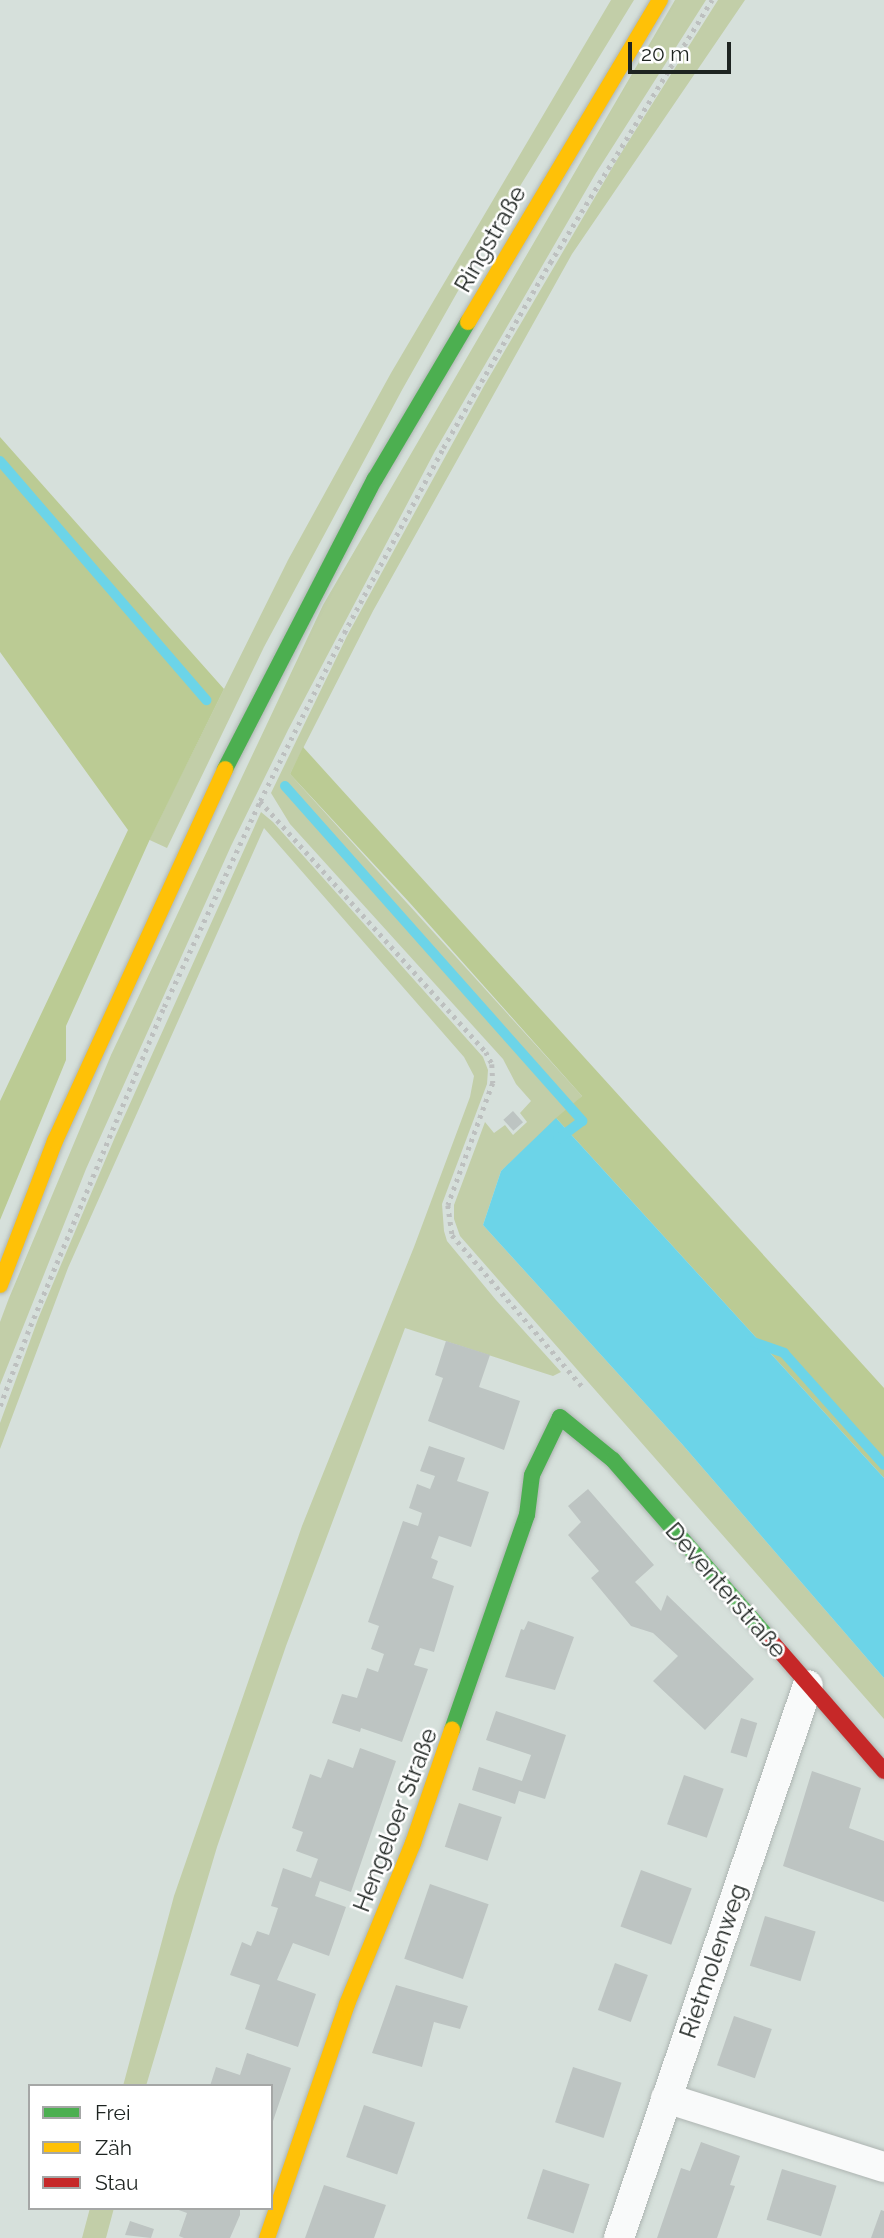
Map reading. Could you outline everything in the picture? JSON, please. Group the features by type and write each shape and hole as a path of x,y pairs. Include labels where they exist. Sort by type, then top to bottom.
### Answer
{"main road":[{"name":"Ringstraße","path":"0,1285 55,1141 221,778 375,479 661,0"},
{"name":"Deventerstraße","path":"560,1417 613,1460 884,1772"},
{"name":"Hengeloer Straße","path":"267,2238 347,2004 413,1843 527,1515 532,1475 560,1417"}],"street":[{"name":"Rietmolenweg","path":"619,2238 807,1685"},
{"path":"666,2098 884,2167"}],"path":[{"path":"0,1406 27,1334 164,1007 260,801 443,448 564,240 712,0"},
{"path":"260,801 486,1052 492,1064 493,1083 448,1205 452,1235 590,1395"}],"green space":[{"path":"611,0 634,0 484,245 402,390 264,647 167,848 128,830 150,838 288,560 391,373"},
{"path":"675,0 706,0 596,173 435,451 288,730 231,846 86,1169 0,1385 0,1322 9,1298 111,1055 323,605"},
{"path":"718,0 745,0 572,254 373,611 290,774 582,1096 501,1171 483,1225 682,1444 884,1678 884,1719 460,1236 454,1219 454,1205 485,1122 494,1133 505,1125 513,1135 527,1122 520,1113 531,1101 516,1084 503,1059 290,824 271,793 347,636 484,386 618,158"},
{"path":"0,437 224,689 150,839 66,1026 66,1060 0,1220 0,1101 128,830 0,652"},
{"path":"303,747 884,1388 884,1478 556,1118 582,1096 409,902 290,774"},
{"path":"261,812 273,822 483,1057 488,1070 487,1084 442,1204 444,1231 447,1241 561,1372 553,1376 405,1328 286,1646 217,1847 147,2084 124,2084 174,1896 302,1526 414,1247 470,1097 474,1076 464,1057 264,828 68,1268 0,1449 0,1423 38,1319 115,1137"},
{"path":"89,2210 113,2210 106,2238 82,2238"}],"water":[{"path":"556,1118 884,1478 884,1678 682,1444 483,1225 501,1171"}],"building":[{"path":"513,1111 523,1122 513,1131 503,1120"},
{"path":"446,1341 490,1355 479,1387 520,1401 504,1450 428,1421 443,1378 435,1375"},
{"path":"429,1446 465,1458 457,1481 489,1492 471,1547 439,1536 431,1558 438,1561 432,1578 454,1586 434,1652 420,1648 414,1665 428,1669 402,1742 361,1728 360,1732 332,1723 342,1694 357,1698 367,1668 378,1672 384,1654 371,1649 379,1626 368,1622 403,1521 418,1526 422,1513 409,1508 417,1484 430,1489 435,1476 420,1471"},
{"path":"588,1489 654,1565 635,1582 661,1611 667,1595 754,1679 705,1730 653,1681 678,1656 653,1633 631,1626 591,1578 599,1571 568,1535 581,1522 568,1506"},
{"path":"528,1621 574,1637 555,1690 505,1677 521,1629 524,1630"},
{"path":"496,1711 566,1735 545,1799 519,1791 515,1804 472,1790 479,1767 522,1781 531,1755 486,1740"},
{"path":"741,1718 757,1723 747,1757 730,1752"},
{"path":"360,1748 396,1761 351,1892 320,1881 315,1896 346,1907 329,1956 293,1943 277,1980 316,1994 298,2047 245,2029 260,1985 230,1975 242,1942 251,1946 257,1931 269,1935 278,1908 271,1906 283,1868 311,1878 318,1859 296,1851 303,1832 292,1828 310,1774 321,1778 328,1759 353,1768"},
{"path":"812,1771 861,1788 849,1828 884,1841 884,1902 783,1866"},
{"path":"684,1775 724,1789 707,1838 667,1824"},
{"path":"459,1803 502,1817 488,1861 445,1847"},
{"path":"641,1870 692,1888 671,1945 620,1926"},
{"path":"430,1884 489,1904 463,1979 404,1959"},
{"path":"765,1916 816,1931 800,1981 750,1966"},
{"path":"615,1963 648,1975 631,2022 598,2010"},
{"path":"396,1985 468,2006 460,2029 434,2022 422,2067 372,2053"},
{"path":"734,2016 772,2029 755,2078 717,2065"},
{"path":"247,2053 291,2068 273,2121 273,2084 211,2084 216,2067 240,2075"},
{"path":"573,2067 622,2083 604,2138 555,2122"},
{"path":"364,2105 415,2123 397,2175 346,2157"},
{"path":"701,2142 740,2156 730,2185 735,2186 717,2238 657,2238 681,2168 690,2171"},
{"path":"543,2169 590,2184 574,2234 527,2218"},
{"path":"782,2169 837,2186 821,2236 767,2220"},
{"path":"324,2185 386,2205 374,2238 305,2238"},
{"path":"179,2210 240,2210 230,2238 179,2236 187,2213"},
{"path":"881,2210 884,2211 884,2238 871,2238"},
{"path":"130,2221 154,2229 151,2238 125,2235"}],"waterway":[{"path":"0,461 206,700"},
{"path":"285,786 582,1121 558,1139"},
{"path":"750,1341 784,1353 884,1465"}],"traffic: fast":[{"path":"225,769 375,479 468,322"},
{"path":"452,1730 527,1515 532,1475 560,1417 613,1460 771,1641"}],"traffic: slow":[{"path":"468,322 660,0"},
{"path":"0,1285 55,1141 225,769"},
{"path":"267,2238 347,2004 413,1843 452,1730"}],"traffic: jam":[{"path":"771,1641 884,1771"}]}
